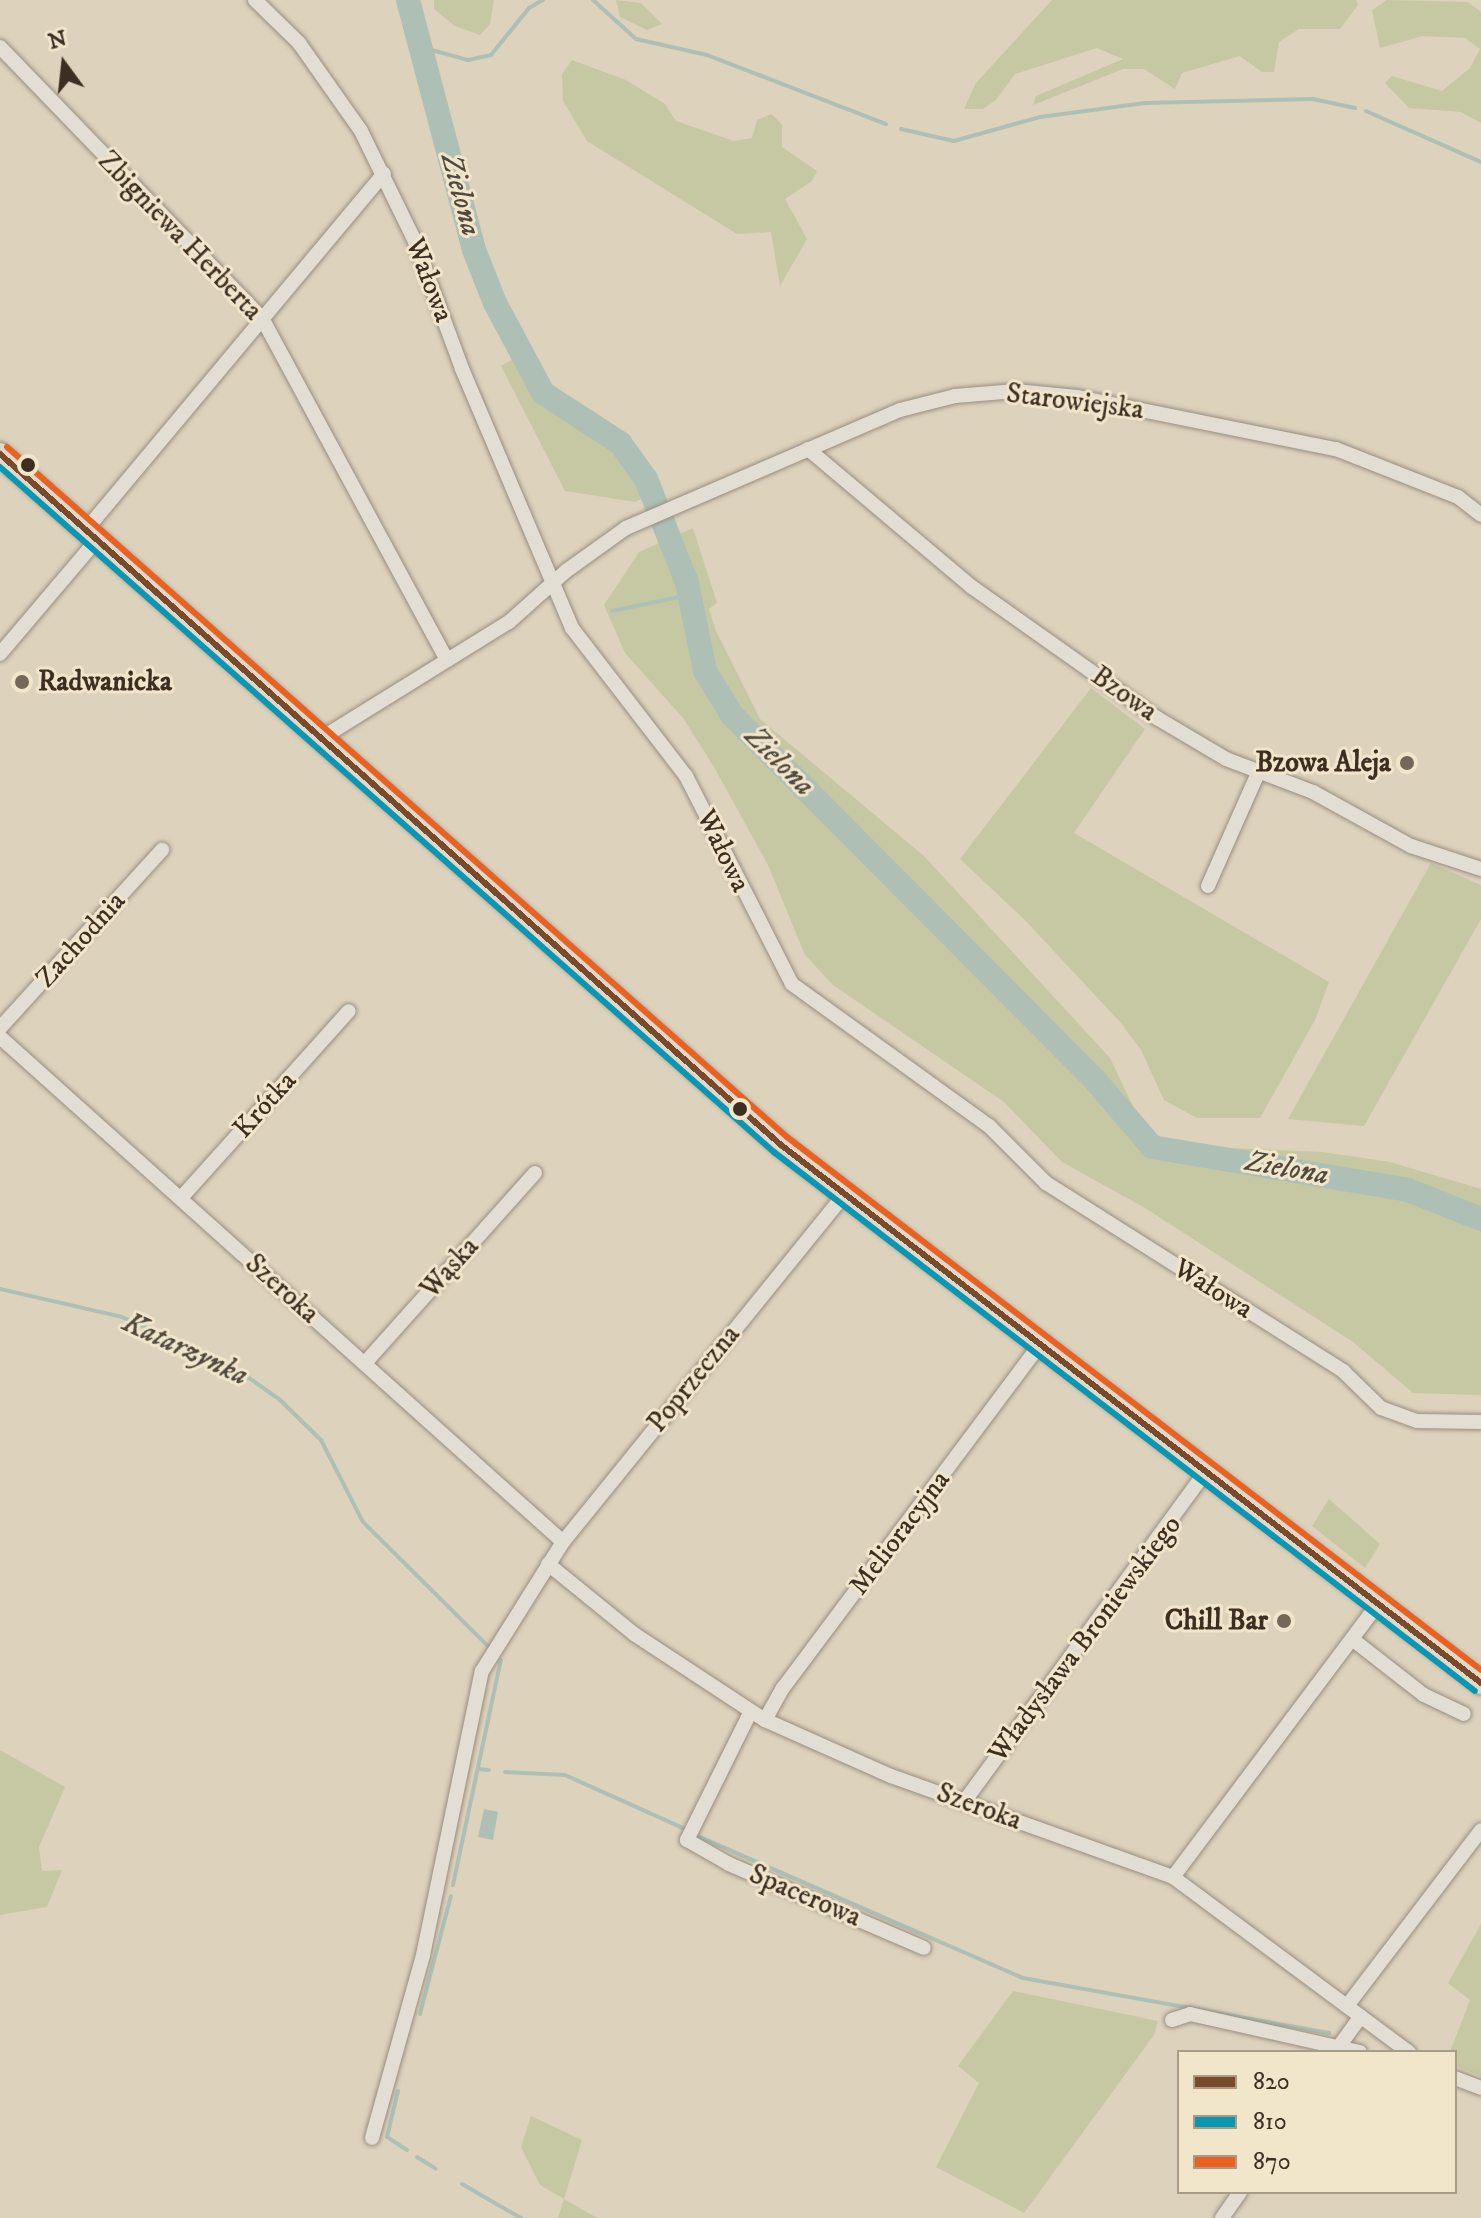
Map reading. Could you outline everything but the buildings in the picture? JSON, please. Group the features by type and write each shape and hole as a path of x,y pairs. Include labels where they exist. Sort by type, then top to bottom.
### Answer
{"main road":[{"path":"0,454 320,739 843,1196 1481,1683"}],"street":[{"name":"Wałowa","path":"255,0 299,43 335,89 384,173 553,587 585,650 686,776 779,965 810,1002 989,1126 1046,1183 1343,1371 1381,1408 1417,1421 1481,1422"},
{"name":"Zbigniewa Herberta","path":"0,47 262,318 445,657"},
{"path":"0,654 262,318 384,173"},
{"name":"Starowiejska","path":"320,739 445,657 509,622 553,587 566,571 645,520 925,402 973,393 1041,393 1336,449 1458,497 1481,515"},
{"name":"Bzowa","path":"808,449 972,587 1157,718 1258,773 1313,792 1411,846 1481,869"},
{"path":"1208,886 1258,773"},
{"name":"Zachodnia","path":"0,1028 162,850"},
{"name":"Krótka","path":"181,1198 349,1011"},
{"name":"Szeroka","path":"0,1037 563,1542"},
{"name":"Wąska","path":"365,1363 535,1173"},
{"name":"Poprzeczna","path":"372,2138 423,1955 482,1671 563,1542 843,1196"},
{"name":"Melioracyjna","path":"765,1720 783,1688 1038,1347"},
{"name":"Władysława Broniewskiego","path":"964,1802 1204,1474"},
{"name":"Szeroka","path":"548,1564 634,1634 750,1713 964,1802 1173,1877 1406,2050"},
{"path":"1173,1877 1377,1605"},
{"path":"1352,1639 1424,1695 1464,1714"},
{"name":"Spacerowa","path":"750,1713 687,1840 729,1864 924,1948"},
{"path":"1347,2006 1481,1830"},
{"path":"1172,2020 1190,2014 1278,2030 1337,2050 1361,2016"},
{"path":"1457,2079 1481,2088"},
{"path":"1222,2218 1239,2194"}],"green space":[{"path":"434,0 494,0 490,24 480,35 455,26 434,9"},
{"path":"616,0 641,3 662,24 647,30 620,17"},
{"path":"1052,0 1356,0 1358,5 1340,29 1299,29 1279,42 1274,72 1262,72 1240,56 1182,73 1175,89 1144,69 1123,69 1033,105 1036,96 1123,59 1097,48 1015,74 996,100 983,109 964,109 976,83"},
{"path":"1387,0 1468,2 1481,12 1481,123 1461,112 1409,108 1385,83 1392,76 1442,91 1470,68 1480,49 1465,38 1423,36 1380,48 1372,10"},
{"path":"572,60 626,80 665,104 676,121 734,141 752,138 757,120 772,114 782,125 782,147 817,171 812,181 785,199 807,239 780,286 771,232 737,234 587,141 563,101 562,74"},
{"path":"513,359 548,406 602,439 635,467 644,498 635,502 565,491 501,366"},
{"path":"693,528 717,603 709,609 716,631 760,719 924,856 1110,1058 1141,1123 1160,1139 1182,1146 1322,1152 1390,1162 1481,1189 1481,1395 1413,1393 1353,1342 1145,1208 1062,1162 1004,1102 833,985 805,955 768,865 714,767 683,718 625,653 604,605 639,552"},
{"path":"1091,688 1145,729 1074,833 1329,982 1315,1020 1260,1118 1197,1118 1164,1100 1141,1050 1120,1022 1024,919 960,859"},
{"path":"1431,863 1481,885 1481,919 1364,1126 1288,1119"},
{"path":"1329,1499 1380,1544 1365,1568 1312,1526"},
{"path":"0,1750 65,1787 39,1847 42,1871 62,1870 47,1907 0,1915"},
{"path":"1481,1924 1481,2076 1457,2067 1457,2050 1451,2050 1470,2000 1448,1983"},
{"path":"1013,1991 1158,2021 1154,2035 1024,2213 936,2167 979,2083 958,2066"},
{"path":"531,2116 582,2140 564,2199 540,2185 521,2147"},
{"path":"564,2199 597,2218 558,2218"}],"shaded area":[{"path":"484,1809 498,1812 493,1840 478,1837"}],"waterway":[{"name":"Zielona","path":"408,0 474,250 495,303 543,393 620,443 646,479 687,583 705,671 732,715 1095,1080 1152,1147 1408,1190 1481,1219"},
{"path":"421,47 468,60 491,55 529,8 543,0"},
{"path":"593,0 636,39 707,55 886,124"},
{"path":"901,129 954,141 1040,117 1145,103 1313,99 1355,108"},
{"path":"1366,111 1481,162"},
{"path":"612,611 689,595"},
{"name":"Katarzynka","path":"0,1289 122,1317 232,1366 279,1399 321,1440 363,1522 490,1648"},
{"name":"Katarzynka","path":"453,1885 501,1660"},
{"path":"478,1769 489,1770"},
{"path":"505,1772 565,1775 683,1828"},
{"path":"700,1837 1023,1978 1329,2033"},
{"name":"Katarzynka","path":"420,2014 451,1896"},
{"name":"Katarzynka","path":"398,2091 387,2137 407,2150"},
{"name":"Katarzynka","path":"417,2157 436,2169"},
{"name":"Katarzynka","path":"462,2184 521,2218"}],"transit line":[{"name":"870","path":"7,447 787,1137 1481,1670"},
{"name":"820","path":"0,454 781,1145 1481,1683"},
{"name":"810","path":"0,467 774,1152 1475,1691"}],"place":[{"name":"Radwanicka","path":"22,682"},
{"name":"Bzowa Aleja","path":"1407,763"},
{"name":"Chill Bar","path":"1284,1621"}]}
